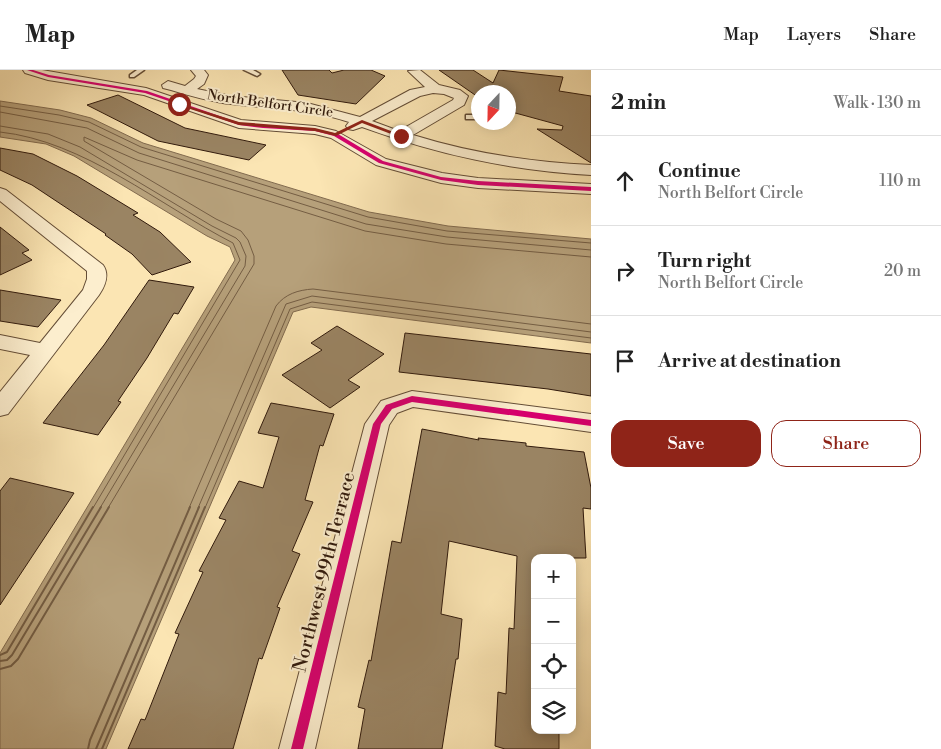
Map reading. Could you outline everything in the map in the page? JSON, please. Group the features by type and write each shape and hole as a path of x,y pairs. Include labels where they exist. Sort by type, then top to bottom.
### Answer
{"street":[{"name":"North Belfort Circle","path":"29,70 48,76 146,92 239,124 315,130 336,135 381,162 441,178 478,183 591,188"},
{"name":"North Belfort Circle","path":"90,70 136,73 187,90 232,100 316,108 362,121 452,152 500,162 547,168 591,170"},
{"path":"187,90 200,81 202,75 197,70"},
{"path":"401,136 459,102 461,96 452,91 434,88 414,71"},
{"name":"North Belfort Circle","path":"336,135 415,93 434,88"},
{"path":"442,112 471,117"},
{"path":"0,194 96,269 97,279 92,290 0,408"},
{"path":"0,342 45,351"},
{"name":"Northwest 99th Terrace","path":"297,749 377,424 389,406 412,400 591,423"}],"lane":[{"path":"248,70 257,74"}],"water":[{"path":"0,101 60,110 91,118 143,143 369,212 448,226 591,239 591,343 311,307 293,312 106,749 0,749 0,653 235,260 230,247 207,236 74,156 46,144 0,137"}],"building":[{"path":"282,70 329,70 332,73 344,70 371,70 385,76 356,104 298,95"},
{"path":"439,70 473,70 493,83 499,70 563,77 559,91 591,96 591,163 537,129 562,130 563,126 516,113 516,85 471,85 471,92"},
{"path":"118,95 185,128 266,145 249,160 158,141 87,105"},
{"path":"0,148 33,154 77,176 138,213 133,215 160,232 191,262 152,275 132,254 106,234 32,185 0,170"},
{"path":"0,227 29,250 22,253 32,260 0,275"},
{"path":"149,280 194,287 178,314 174,313 118,401 121,402 98,435 43,423 104,345"},
{"path":"0,290 61,300 38,327 0,321"},
{"path":"337,326 384,354 348,380 360,387 330,408 282,375 322,350 311,343"},
{"path":"405,333 591,354 591,396 548,389 399,372"},
{"path":"271,403 334,414 323,446 320,445 305,500 313,502 292,551 300,554 277,607 280,608 262,659 259,658 233,749 128,749 141,719 145,720 179,634 175,633 203,572 199,571 226,520 219,518 239,481 263,488 279,437 258,433"},
{"path":"422,429 479,440 478,438 526,443 526,446 584,452 591,488 591,509 583,508 586,558 576,558 576,554 531,554 531,734 559,734 559,749 505,749 495,746 498,692 506,694 509,628 514,629 517,556 449,541 441,614 462,619 458,659 456,659 442,749 358,749 365,709 358,707 369,660 371,661 392,541 401,543"},
{"path":"10,478 74,493 0,605 0,491"}],"cycle path":[{"path":"29,70 48,76 146,92 239,124 315,130 336,135 381,162 441,178 478,183 591,189"},
{"path":"297,749 377,424 389,407 412,399 591,423"}],"route":[{"path":"179,104 239,124 315,130 336,135 362,121 401,136"}]}
